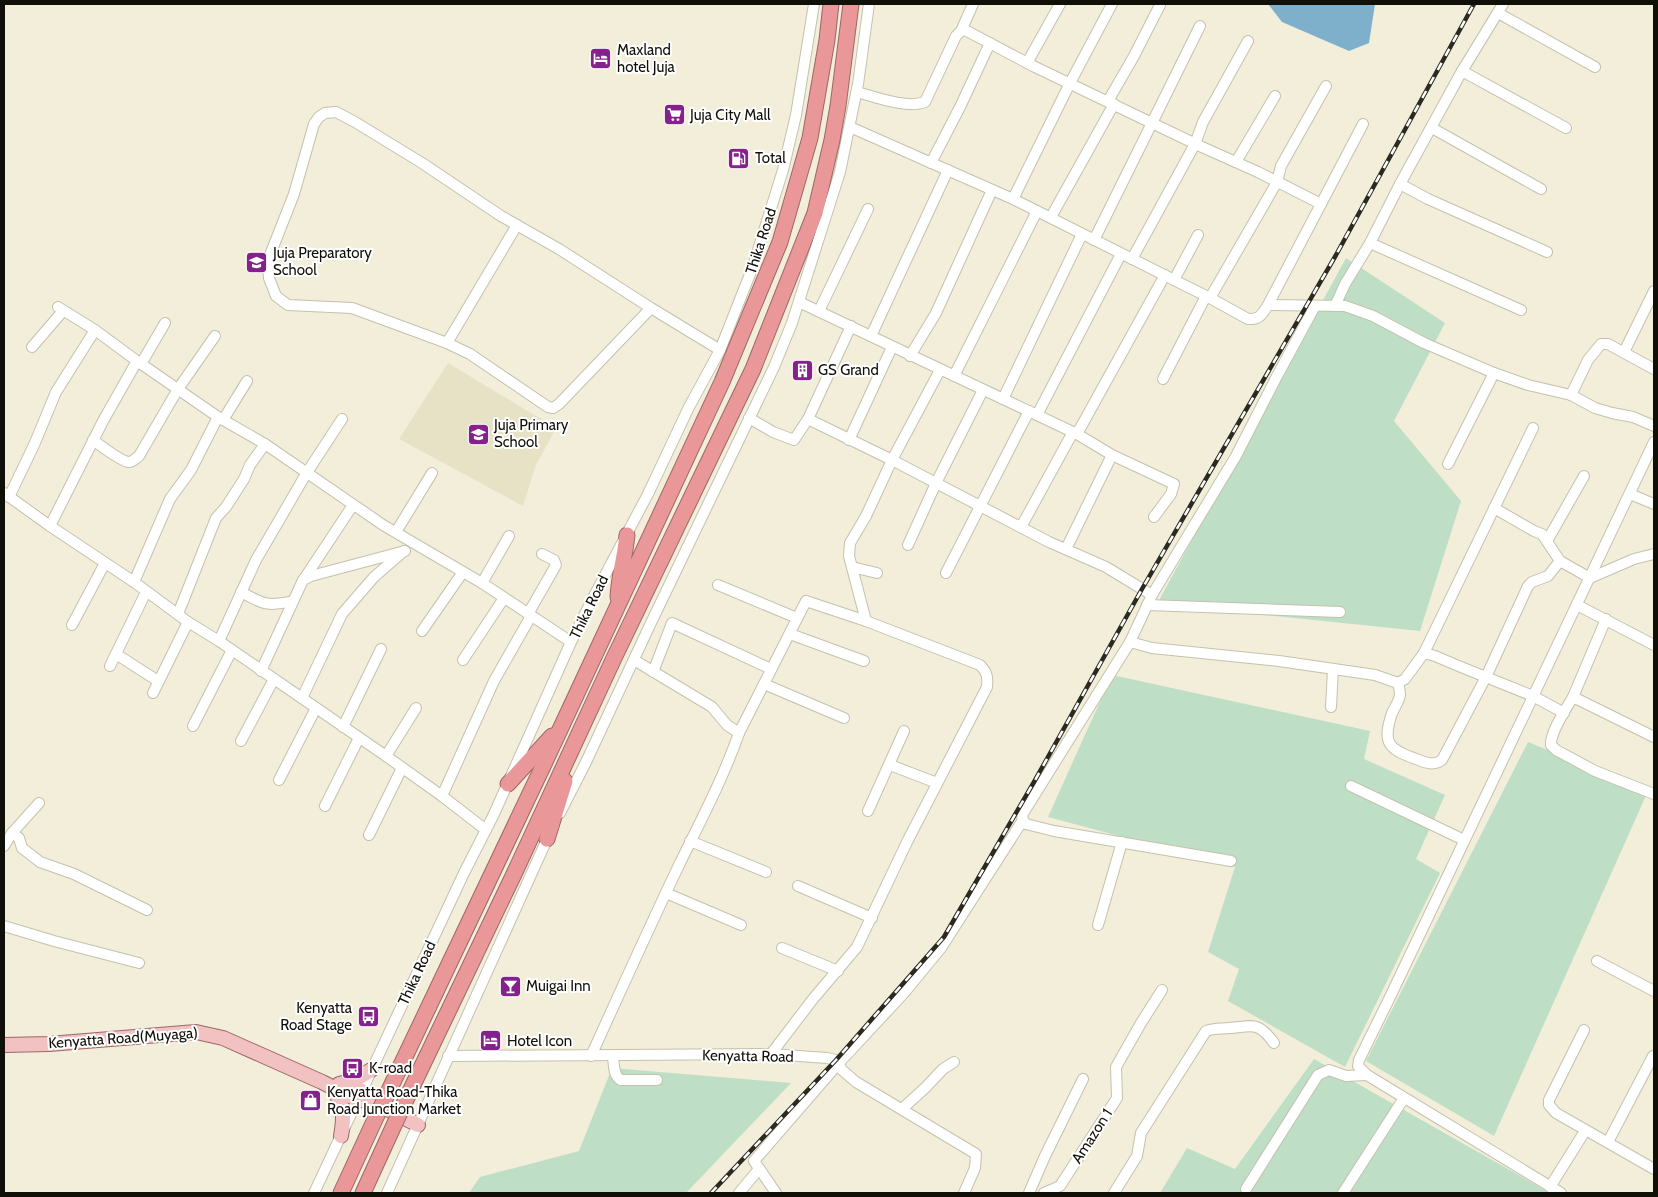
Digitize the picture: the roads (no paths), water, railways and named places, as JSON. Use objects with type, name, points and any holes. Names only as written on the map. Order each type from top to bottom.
[{"type":"highway","name":"Thika Road","points":[[341,1193],[371,1102],[562,726],[722,382],[780,242],[810,138],[827,40],[831,4]]},
{"type":"highway","points":[[363,1193],[576,739],[753,369],[815,213],[833,132],[851,4]]},
{"type":"highway","points":[[618,606],[619,577],[625,552],[626,535]]},
{"type":"highway","points":[[508,784],[562,726]]},
{"type":"highway","points":[[547,839],[576,739]]},
{"type":"main road","name":"Kenyatta Road(Muyaga)","points":[[4,1045],[49,1044],[196,1032],[223,1038],[331,1084]]},
{"type":"main road","points":[[331,1084],[355,1080],[371,1070]]},
{"type":"main road","points":[[331,1084],[418,1125]]},
{"type":"main road","points":[[331,1084],[343,1107],[344,1123],[341,1136]]},
{"type":"street","name":"Thika Road","points":[[314,1193],[341,1136],[371,1102],[371,1070],[508,784],[572,642],[648,494],[689,407],[720,350],[752,269],[783,170],[796,115],[814,4]]},
{"type":"street","points":[[387,1193],[547,839],[586,762],[774,367],[792,323],[840,172],[857,92],[868,4]]},
{"type":"street","points":[[857,92],[907,104],[925,102],[973,4]]},
{"type":"street","points":[[1027,62],[1060,4]]},
{"type":"street","points":[[1013,199],[1070,83],[1112,4]]},
{"type":"street","points":[[1050,217],[1111,103],[1160,5]]},
{"type":"street","points":[[1335,306],[1345,284],[1370,243],[1462,71],[1500,8],[1595,67]]},
{"type":"street","points":[[1094,240],[1200,26]]},
{"type":"street","points":[[961,30],[965,30],[1027,62],[1321,204]]},
{"type":"street","points":[[1132,259],[1195,144],[1200,128],[1248,41]]},
{"type":"street","points":[[931,163],[990,43]]},
{"type":"street","points":[[1462,71],[1566,128]]},
{"type":"street","points":[[1163,378],[1208,297],[1277,182],[1282,166],[1326,86]]},
{"type":"street","points":[[1236,162],[1275,96]]},
{"type":"street","points":[[650,308],[566,397],[553,408],[548,408],[470,354],[447,343],[352,308],[288,305],[276,296],[269,278],[268,268],[270,255],[294,194],[314,124],[325,113],[336,112],[387,141],[517,225],[559,249],[650,308],[720,350]]},
{"type":"street","points":[[850,127],[1013,199],[1254,320],[1260,317],[1268,305],[1363,124]]},
{"type":"street","points":[[1432,128],[1541,189]]},
{"type":"street","points":[[871,336],[948,170]]},
{"type":"street","points":[[1400,184],[1547,252]]},
{"type":"street","points":[[910,356],[936,313],[992,190]]},
{"type":"street","points":[[819,311],[868,209]]},
{"type":"street","points":[[954,376],[1037,211]]},
{"type":"street","points":[[447,343],[517,225]]},
{"type":"street","points":[[1003,399],[1082,234]]},
{"type":"street","points":[[1021,527],[1075,433],[1169,278],[1198,235]]},
{"type":"street","points":[[1370,243],[1521,310]]},
{"type":"street","points":[[946,573],[980,506],[1121,254]]},
{"type":"street","points":[[1624,352],[1654,291]]},
{"type":"street","points":[[799,302],[1075,433],[1112,455],[1174,484],[1171,494],[1154,517]]},
{"type":"street","points":[[1268,305],[1345,306],[1373,316],[1424,343],[1494,373],[1528,385],[1571,395],[1595,408],[1633,416],[1654,426]]},
{"type":"street","points":[[1231,860],[1031,826],[1026,824],[1022,815],[1130,642],[1150,600],[1236,456],[1315,306]]},
{"type":"street","points":[[32,347],[60,309],[95,330],[221,419],[265,444],[353,505],[482,583],[572,642]]},
{"type":"street","points":[[50,526],[93,440],[139,362],[165,323]]},
{"type":"street","points":[[749,418],[773,432],[794,440],[808,420],[851,326]]},
{"type":"street","points":[[95,330],[56,392],[34,445],[7,495],[134,582],[188,622],[219,641],[386,756],[486,830]]},
{"type":"street","points":[[93,440],[123,460],[129,462],[135,460],[178,389],[215,336]]},
{"type":"street","points":[[1571,395],[1588,360],[1601,344],[1608,344],[1654,369]]},
{"type":"street","points":[[849,440],[892,347]]},
{"type":"street","points":[[866,621],[848,552],[850,543],[866,516],[892,460],[940,370]]},
{"type":"street","points":[[1448,464],[1494,373]]},
{"type":"street","points":[[134,582],[170,499],[247,381]]},
{"type":"street","points":[[908,545],[936,483],[983,390]]},
{"type":"street","points":[[219,641],[256,560],[306,474],[342,419]]},
{"type":"street","points":[[808,420],[892,460],[1021,527],[1106,567],[1150,600],[1340,612]]},
{"type":"street","points":[[1130,642],[1152,648],[1279,661],[1375,675],[1398,683],[1405,680],[1424,653],[1532,428]]},
{"type":"street","points":[[1561,1193],[1367,1075],[1358,1066],[1358,1060],[1654,442]]},
{"type":"street","points":[[178,614],[216,518],[230,501],[244,479],[250,465],[265,444]]},
{"type":"street","points":[[1066,549],[1112,455]]},
{"type":"street","points":[[396,532],[432,472]]},
{"type":"street","points":[[1547,541],[1584,476]]},
{"type":"street","points":[[1630,494],[1654,504]]},
{"type":"street","points":[[262,671],[303,580],[353,505]]},
{"type":"street","points":[[1494,508],[1542,534],[1560,561],[1590,578]]},
{"type":"street","points":[[482,583],[509,536]]},
{"type":"street","points":[[302,698],[342,614],[374,577],[414,543]]},
{"type":"street","points":[[303,580],[311,576],[405,550]]},
{"type":"street","points":[[442,796],[494,681],[556,565],[554,560],[542,554]]},
{"type":"street","points":[[1590,578],[1634,559],[1654,554]]},
{"type":"street","points":[[1398,683],[1400,696],[1386,734],[1388,740],[1393,748],[1416,759],[1433,764],[1442,760],[1486,677],[1528,586],[1532,582],[1548,576],[1560,561]]},
{"type":"street","points":[[72,625],[105,563]]},
{"type":"street","points":[[852,567],[877,573]]},
{"type":"street","points":[[422,631],[463,572]]},
{"type":"street","points":[[718,586],[797,618]]},
{"type":"street","points":[[110,666],[146,592]]},
{"type":"street","points":[[241,592],[263,604],[279,604],[293,600]]},
{"type":"street","points":[[462,660],[504,598]]},
{"type":"street","points":[[591,1056],[730,759],[739,733],[806,601],[866,621],[980,665],[987,672],[987,687],[908,840],[857,947],[771,1054]]},
{"type":"street","points":[[1577,605],[1654,644]]},
{"type":"street","points":[[1606,620],[1573,698],[1550,740],[1551,745],[1556,750],[1595,771],[1654,794]]},
{"type":"street","points":[[153,693],[188,622]]},
{"type":"street","points":[[653,672],[672,623],[771,669]]},
{"type":"street","points":[[790,634],[864,661]]},
{"type":"street","points":[[343,727],[381,648]]},
{"type":"street","points":[[194,726],[232,650]]},
{"type":"street","points":[[1424,653],[1533,696],[1564,713]]},
{"type":"street","points":[[116,654],[158,681]]},
{"type":"street","points":[[634,660],[712,707],[727,725],[739,733]]},
{"type":"street","points":[[1331,706],[1333,669]]},
{"type":"street","points":[[241,741],[274,680]]},
{"type":"street","points":[[764,684],[844,718]]},
{"type":"street","points":[[1573,698],[1654,737]]},
{"type":"street","points":[[279,780],[316,708]]},
{"type":"street","points":[[386,756],[416,708]]},
{"type":"street","points":[[868,811],[904,731]]},
{"type":"street","points":[[325,806],[360,738]]},
{"type":"street","points":[[890,765],[937,783]]},
{"type":"street","points":[[369,835],[402,768]]},
{"type":"street","points":[[1350,786],[1464,840]]},
{"type":"street","points":[[4,846],[12,833],[39,803]]},
{"type":"street","points":[[776,1193],[754,1161],[838,1064],[904,994],[941,948],[1023,820]]},
{"type":"street","points":[[12,833],[19,838],[22,848],[40,862],[74,874],[147,910]]},
{"type":"street","points":[[690,841],[766,872]]},
{"type":"street","points":[[1098,925],[1122,842]]},
{"type":"street","points":[[798,886],[872,918]]},
{"type":"street","points":[[666,893],[741,925]]},
{"type":"street","points":[[4,926],[54,942],[140,964]]},
{"type":"street","points":[[782,948],[838,970]]},
{"type":"street","points":[[1597,961],[1654,991]]},
{"type":"street","name":"Amazon 1","points":[[1044,1193],[1060,1186],[1117,1098],[1116,1066],[1140,1023],[1162,990]]},
{"type":"street","points":[[1114,1193],[1138,1156],[1141,1133],[1206,1031],[1216,1028],[1252,1025],[1264,1031],[1274,1043]]},
{"type":"street","points":[[1584,1030],[1549,1100],[1549,1105],[1556,1113],[1585,1131],[1654,1169]]},
{"type":"street","name":"Kenyatta Road","points":[[448,1056],[771,1054],[836,1060],[842,1070],[856,1082],[976,1154],[977,1163],[964,1193]]},
{"type":"street","points":[[613,1056],[617,1078],[621,1080],[656,1080]]},
{"type":"street","points":[[1608,1142],[1653,1056]]},
{"type":"street","points":[[902,1109],[943,1069],[954,1062]]},
{"type":"street","points":[[1246,1189],[1318,1075],[1329,1070],[1346,1076],[1367,1075]]},
{"type":"street","points":[[1029,1193],[1083,1079]]},
{"type":"street","points":[[1344,1193],[1404,1098]]},
{"type":"street","points":[[1550,1187],[1585,1131]]},
{"type":"street","points":[[739,1193],[759,1169]]},
{"type":"water","points":[[1268,4],[1375,4],[1369,43],[1349,51],[1282,22]]},
{"type":"railway","points":[[711,1193],[836,1060],[944,937],[1034,782],[1142,589],[1336,255],[1474,4]]},
{"type":"place","name":"Maxland hotel Juja","points":[[601,59]]},
{"type":"place","name":"Juja City Mall","points":[[674,115]]},
{"type":"place","name":"Total","points":[[739,158]]},
{"type":"place","name":"Juja Preparatory School","points":[[257,262]]},
{"type":"place","name":"GS Grand","points":[[802,370]]},
{"type":"place","name":"Juja Primary School","points":[[478,434]]},
{"type":"place","name":"Muigai Inn","points":[[510,986]]},
{"type":"place","name":"Kenyatta Road Stage","points":[[368,1017]]},
{"type":"place","name":"Hotel Icon","points":[[491,1041]]},
{"type":"place","name":"K-road","points":[[353,1068]]},
{"type":"place","name":"Kenyatta Road-Thika Road Junction Market","points":[[311,1101]]}]
